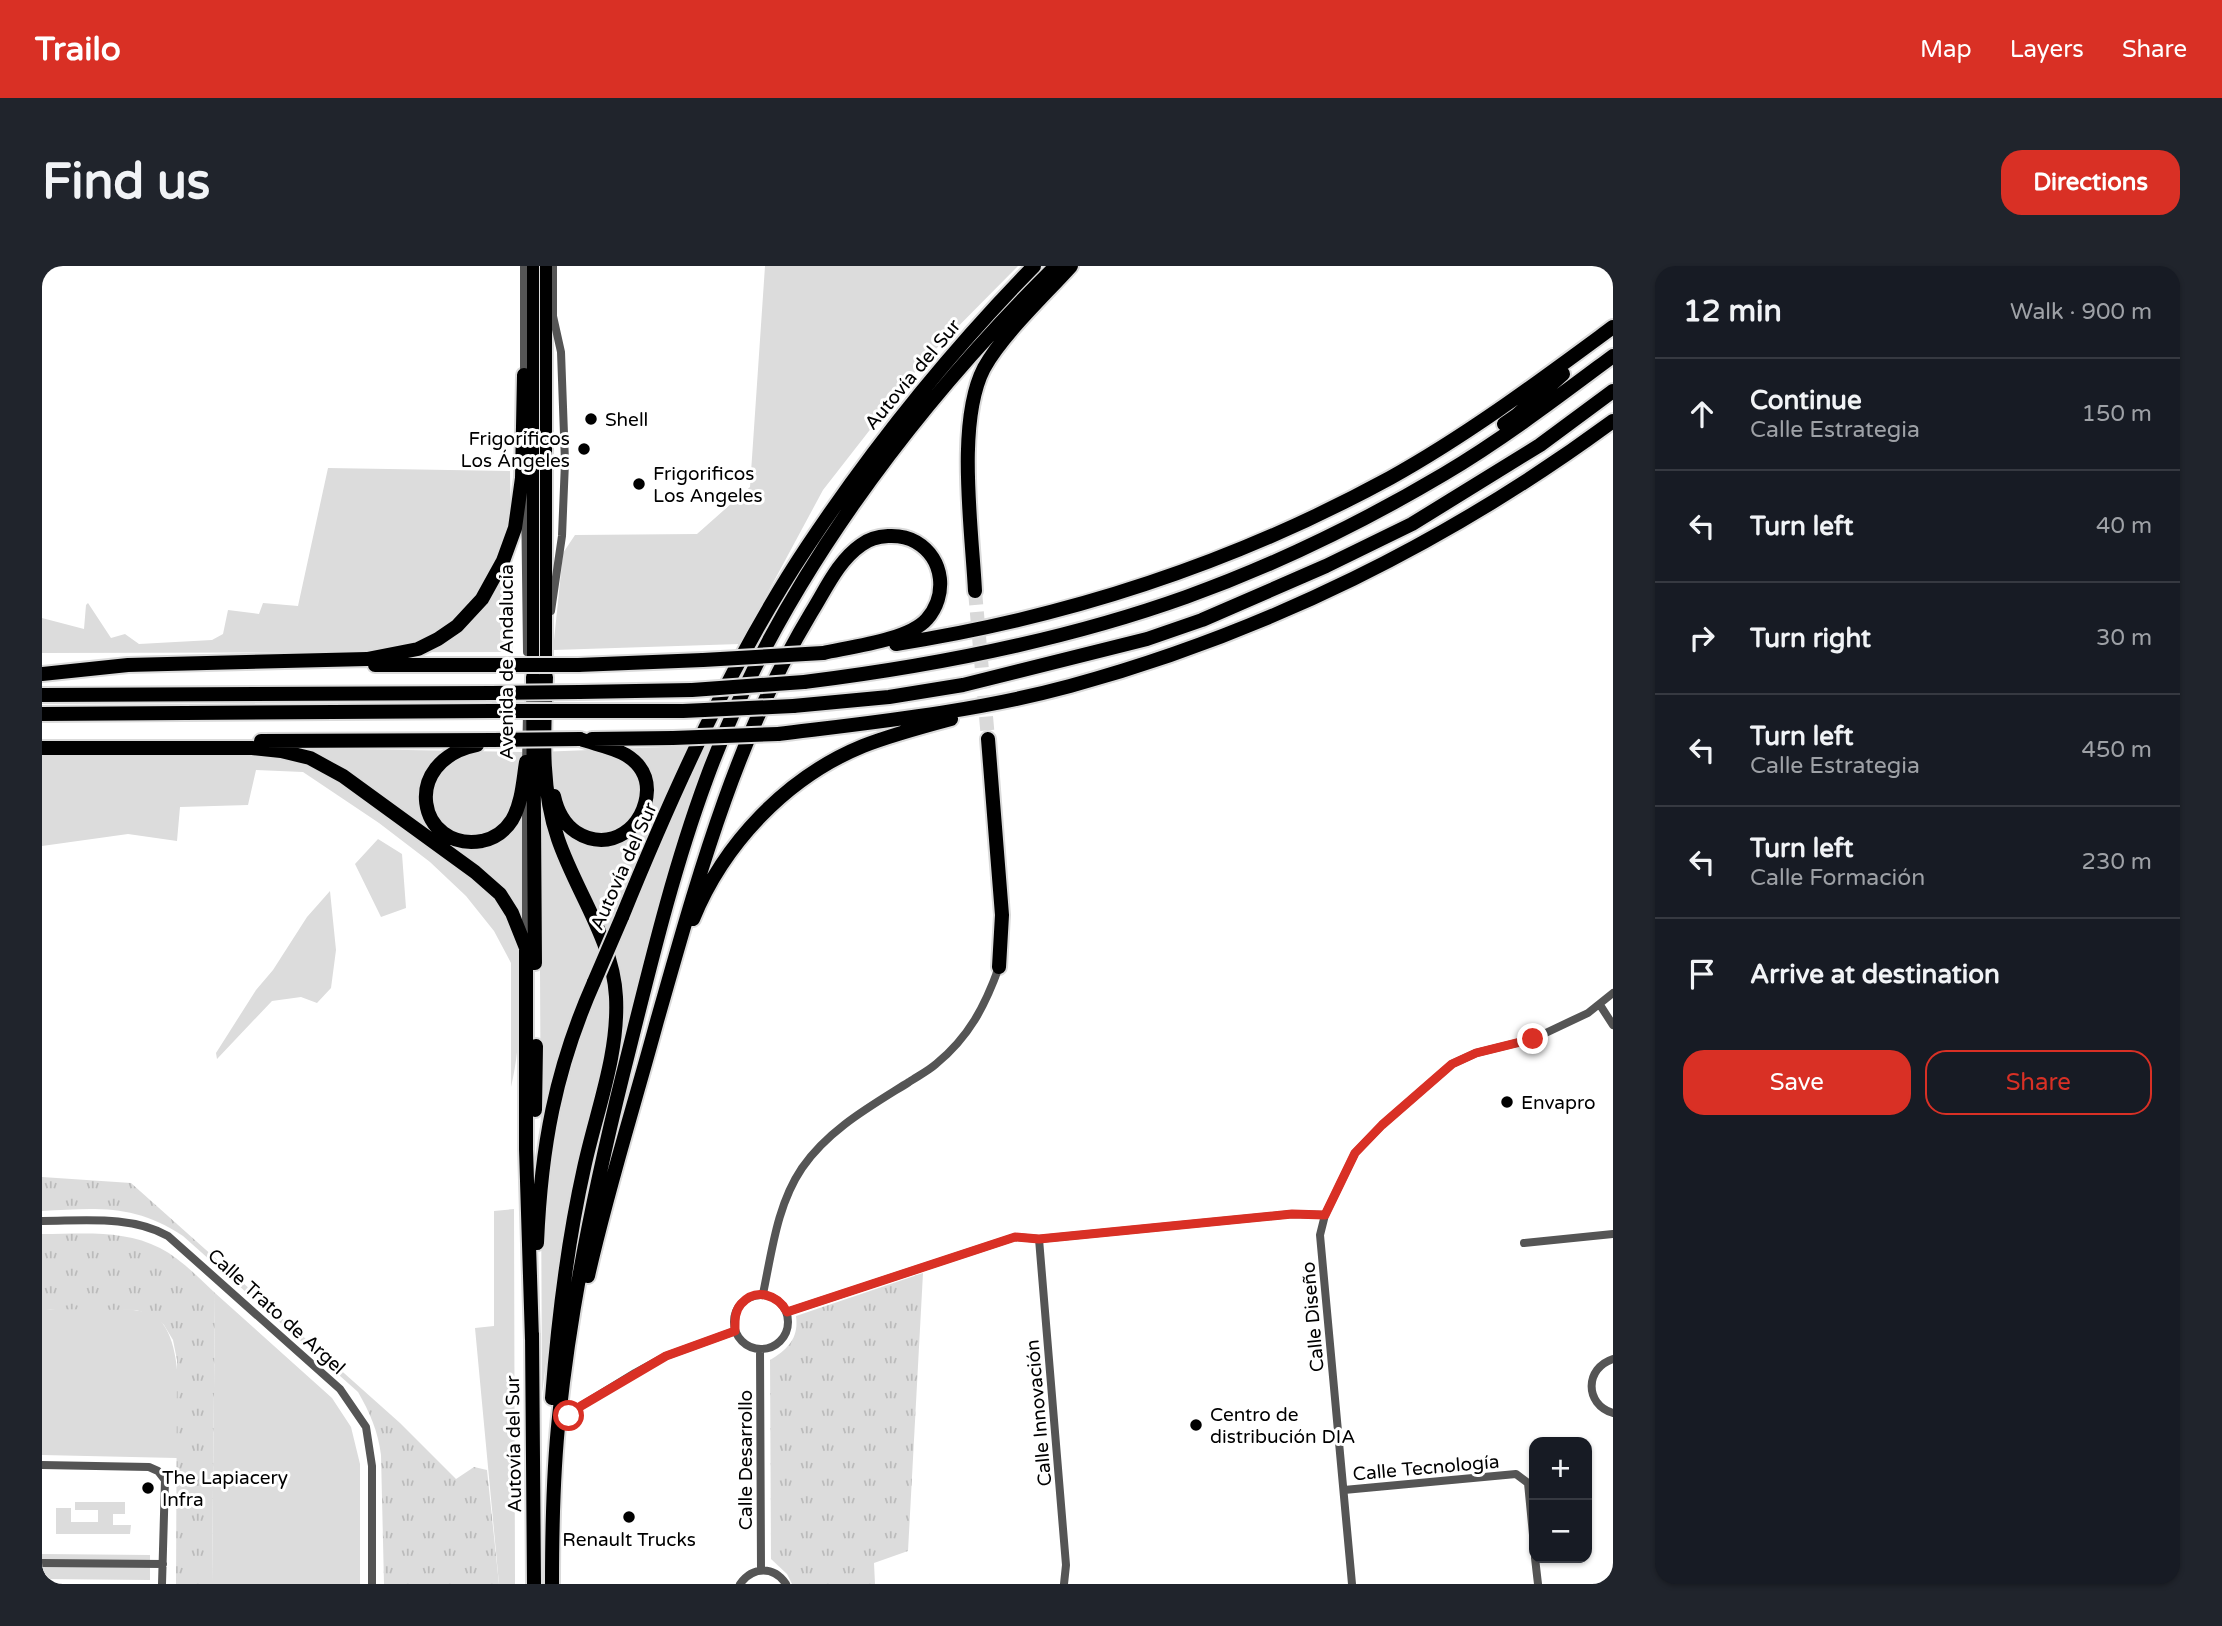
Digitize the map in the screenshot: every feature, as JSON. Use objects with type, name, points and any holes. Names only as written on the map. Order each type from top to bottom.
[{"type":"highway","name":"Autovía del Sur","points":[[534,1584],[531,1340],[540,1174],[548,1126],[576,1023],[687,770],[733,676],[806,549],[875,448],[958,346],[1034,266]]},
{"type":"highway","name":"Autovía del Sur","points":[[552,1584],[557,1431],[585,1237],[671,891],[707,778],[729,724],[780,621],[860,495],[936,396],[1017,305],[1056,266]]},
{"type":"highway","points":[[975,591],[967,453],[975,394],[983,370],[996,349],[1070,266]]},
{"type":"highway","points":[[1357,521],[1517,415],[1613,328]]},
{"type":"highway","points":[[42,674],[128,665],[578,665],[703,660],[822,653],[955,635],[1049,614],[1151,583],[1300,523],[1389,478],[1505,407],[1613,328]]},
{"type":"highway","points":[[42,695],[692,690],[804,682],[954,660],[1129,616],[1187,597],[1289,554],[1443,474],[1522,424],[1613,356]]},
{"type":"highway","points":[[42,667],[367,659],[418,649],[438,639],[457,626],[482,599],[503,561],[516,528],[522,478],[524,375]]},
{"type":"highway","points":[[42,714],[683,711],[793,706],[889,697],[963,685],[1147,639],[1202,620],[1326,566],[1412,524],[1541,445],[1613,391]]},
{"type":"highway","points":[[42,745],[673,738],[778,734],[888,721],[997,703],[1069,687],[1158,659],[1297,606],[1423,545],[1496,501],[1613,421]]},
{"type":"highway","points":[[561,1400],[570,1376],[595,1244],[694,886],[740,753],[799,634],[839,567],[851,552],[864,542],[878,537],[894,536],[916,541],[931,555],[939,572],[941,588],[936,606],[925,621],[910,632],[822,653]]},
{"type":"highway","points":[[540,677],[551,725],[552,784],[558,810],[566,823],[586,836],[596,839],[621,835],[638,822],[644,812],[647,781],[643,771],[624,754],[580,739]]},
{"type":"highway","points":[[528,1238],[536,1089],[540,677]]},
{"type":"highway","points":[[540,677],[548,806],[558,841],[597,927],[608,958],[616,994],[616,1019],[610,1063],[566,1254],[550,1421],[552,1543]]},
{"type":"highway","points":[[671,972],[699,904],[730,851],[758,818],[789,790],[822,767],[862,747],[997,703]]},
{"type":"highway","points":[[988,739],[1002,915],[999,967]]},
{"type":"highway","points":[[494,740],[461,748],[439,763],[427,783],[429,813],[444,833],[454,840],[472,843],[491,839],[503,832],[521,798],[526,762]]},
{"type":"highway","points":[[42,745],[253,748],[310,758],[370,794],[488,882],[512,912],[526,948],[531,1340]]},
{"type":"main road","name":"Avenida de Andalucía","points":[[533,266],[540,677]]},
{"type":"main road","name":"Avenida de Andalucía","points":[[540,677],[546,642],[547,266]]},
{"type":"street","name":"Avenida de Andalucía","points":[[524,266],[526,948]]},
{"type":"street","points":[[553,266],[553,316]]},
{"type":"street","points":[[546,280],[561,352],[565,462],[562,536],[546,642]]},
{"type":"street","points":[[763,1294],[781,1210],[802,1168],[827,1139],[852,1118],[936,1065],[962,1038],[984,1007],[999,967]]},
{"type":"street","name":"Calle Diseño","points":[[1352,1584],[1320,1236],[1325,1215],[1355,1153],[1382,1125],[1452,1064],[1476,1053],[1533,1039],[1588,1013],[1613,993]]},
{"type":"street","points":[[1600,1005],[1613,1025]]},
{"type":"street","points":[[787,1312],[1015,1237],[1039,1239],[1292,1214],[1325,1215]]},
{"type":"street","name":"Calle Trato de Argel","points":[[42,1221],[118,1222],[159,1231],[181,1245],[340,1389],[366,1427],[372,1466],[372,1584]]},
{"type":"street","points":[[1524,1243],[1613,1234]]},
{"type":"street","name":"Calle Innovación","points":[[1039,1239],[1066,1564],[1064,1584]]},
{"type":"street","points":[[763,1294],[774,1297],[782,1303],[787,1312],[787,1330],[782,1341],[772,1348],[760,1350],[746,1346],[735,1331],[737,1311],[742,1303],[753,1296],[763,1294]]},
{"type":"street","points":[[557,1431],[581,1406],[635,1373],[666,1356],[735,1331]]},
{"type":"street","name":"Calle Desarrollo","points":[[760,1350],[761,1570]]},
{"type":"street","points":[[1613,1359],[1599,1367],[1591,1382],[1594,1399],[1599,1406],[1613,1413]]},
{"type":"street","points":[[42,1465],[149,1467],[158,1471],[164,1479],[162,1584]]},
{"type":"street","name":"Calle Tecnología","points":[[1344,1490],[1516,1474],[1528,1483],[1530,1500]]},
{"type":"street","points":[[42,1563],[163,1564]]},
{"type":"street","points":[[1536,1563],[1538,1584]]},
{"type":"street","points":[[740,1584],[747,1576],[761,1570],[779,1575],[786,1584]]},
{"type":"green space","points":[[765,266],[1018,266],[922,363],[823,490],[740,644],[553,650],[563,553],[575,535],[697,534],[750,487]]},
{"type":"green space","points":[[328,468],[510,471],[513,652],[42,653],[42,618],[84,629],[88,603],[111,638],[125,634],[139,644],[212,640],[223,634],[228,610],[259,614],[263,603],[298,606]]},
{"type":"green space","points":[[715,745],[615,1085],[561,1254],[542,1393],[539,752]]},
{"type":"green space","points":[[289,748],[522,752],[520,1008],[517,1055],[511,1087],[511,963],[494,931],[466,896],[430,862],[379,823],[303,772],[256,770],[248,805],[180,807],[177,841],[128,834],[42,846],[42,753]]},
{"type":"green space","points":[[378,839],[402,854],[406,908],[381,917],[355,864]]},
{"type":"green space","points":[[330,891],[336,950],[331,988],[317,1003],[301,997],[272,1001],[217,1059],[216,1053],[256,990],[273,970],[307,917]]},
{"type":"green space","points":[[42,1177],[131,1183],[400,1423],[456,1479],[474,1467],[487,1470],[499,1584],[384,1584],[381,1455],[373,1422],[358,1392],[183,1236],[132,1213],[98,1209],[42,1211]]},
{"type":"green space","points":[[514,1209],[515,1584],[499,1584],[475,1328],[494,1326],[494,1211]]},
{"type":"green space","points":[[42,1234],[117,1235],[146,1242],[175,1257],[215,1293],[212,1584],[176,1584],[177,1360],[173,1340],[164,1325],[152,1315],[136,1310],[42,1309]]},
{"type":"green space","points":[[923,1273],[908,1551],[874,1563],[875,1584],[792,1584],[787,1574],[771,1559],[770,1360],[782,1352],[794,1337],[796,1316]]},
{"type":"green space","points":[[215,1293],[332,1398],[351,1427],[360,1464],[360,1584],[212,1584]]},
{"type":"green space","points":[[98,1308],[141,1311],[151,1314],[163,1324],[171,1339],[178,1379],[177,1458],[42,1455],[42,1309]]},
{"type":"green space","points":[[75,1502],[125,1502],[125,1514],[113,1514],[113,1525],[131,1525],[130,1534],[56,1534],[56,1508],[71,1508],[71,1522],[98,1522],[98,1510],[75,1510]]},
{"type":"green space","points":[[42,1554],[150,1555],[150,1580],[42,1579]]},
{"type":"tunnel","points":[[975,591],[988,739]]},
{"type":"place","name":"Shell","points":[[591,419]]},
{"type":"place","name":"Frigoríficos Los Ángeles","points":[[584,449]]},
{"type":"place","name":"Frigorificos Los Angeles","points":[[639,484]]},
{"type":"place","name":"Envapro","points":[[1507,1102]]},
{"type":"place","name":"Centro de distribución DIA","points":[[1196,1425]]},
{"type":"place","name":"The Lapiacery Infra","points":[[148,1488]]},
{"type":"place","name":"Renault Trucks","points":[[629,1517]]},
{"type":"route","points":[[569,1416],[581,1406],[666,1356],[735,1331],[737,1311],[742,1303],[753,1296],[763,1294],[774,1297],[782,1303],[787,1312],[1015,1237],[1039,1239],[1292,1214],[1325,1215],[1355,1153],[1382,1125],[1452,1064],[1476,1053],[1533,1039]]}]
